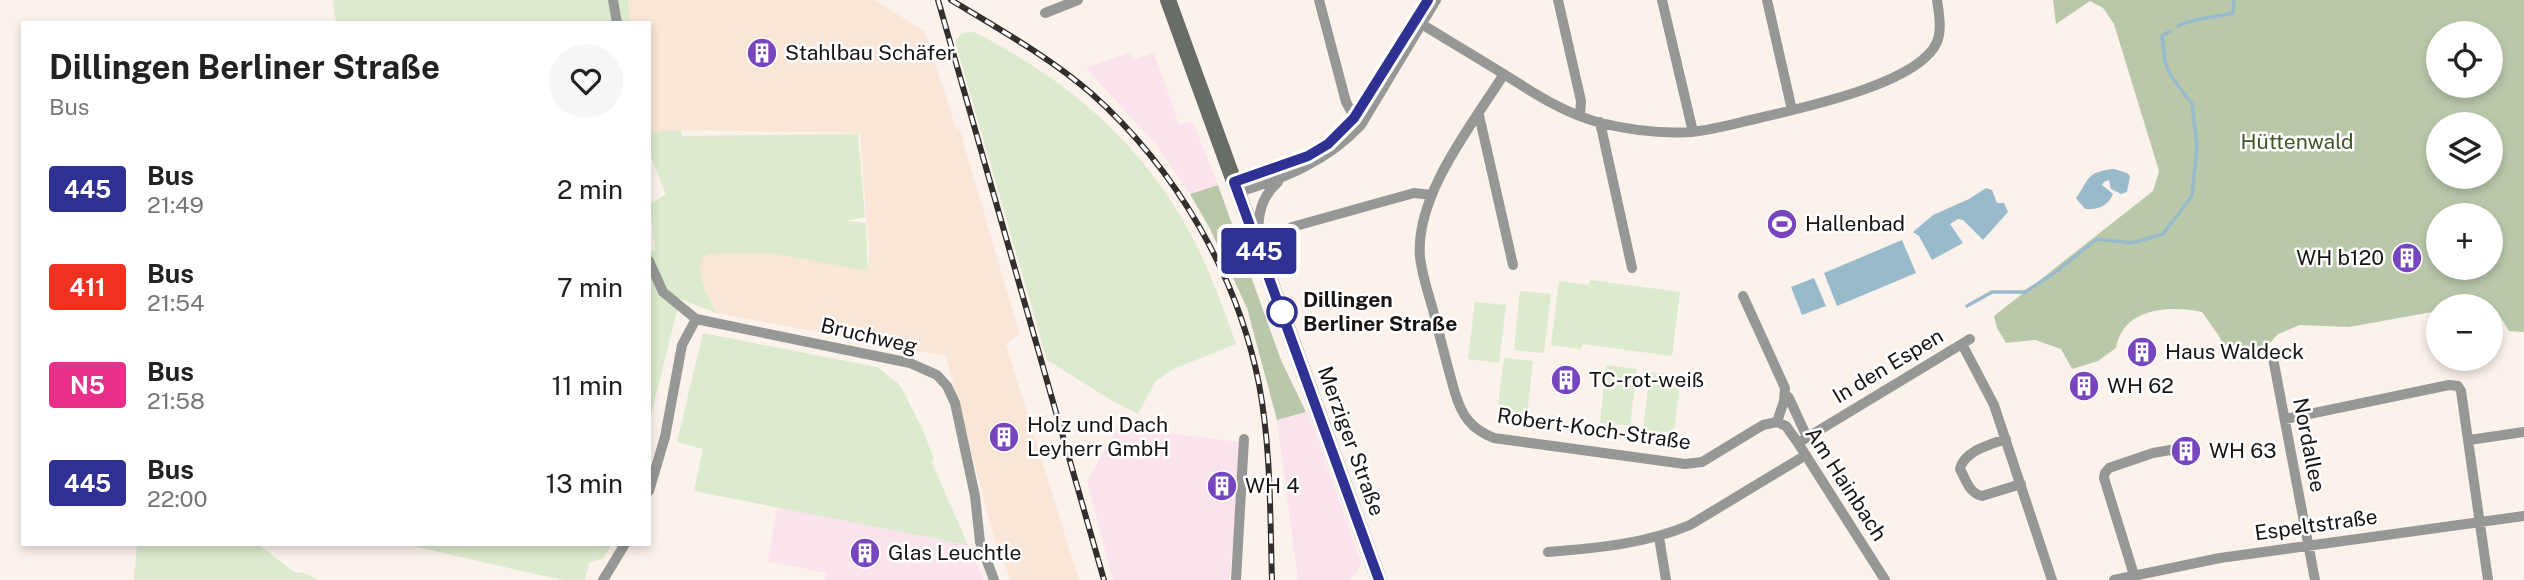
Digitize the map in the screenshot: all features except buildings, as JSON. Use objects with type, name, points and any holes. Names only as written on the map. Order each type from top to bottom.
[{"type":"main road","name":"Merziger Straße","points":[[1168,0],[1377,579]]},
{"type":"street","points":[[613,0],[617,21]]},
{"type":"street","points":[[1045,13],[1078,0]]},
{"type":"street","points":[[1319,0],[1346,102],[1357,122]]},
{"type":"street","points":[[1419,22],[1428,0]]},
{"type":"street","points":[[1236,187],[1282,178],[1332,152],[1357,122],[1419,22],[1436,0]]},
{"type":"street","points":[[1558,0],[1581,101],[1580,116]]},
{"type":"street","points":[[1662,0],[1693,132]]},
{"type":"street","points":[[1767,0],[1792,110]]},
{"type":"street","points":[[1419,22],[1549,102],[1580,116],[1655,131],[1693,132],[1856,93],[1921,60],[1931,52],[1938,41],[1940,27],[1937,0]]},
{"type":"street","name":"Robert-Koch-Straße","points":[[1504,74],[1439,178],[1422,221],[1420,238],[1420,258],[1425,280],[1459,408],[1473,428],[1494,438],[1685,464],[1702,463],[1763,425],[1777,422]]},
{"type":"street","points":[[1479,115],[1513,265]]},
{"type":"street","points":[[1236,187],[1308,156],[1357,122]]},
{"type":"street","points":[[1600,122],[1632,268]]},
{"type":"street","points":[[1257,245],[1258,221],[1263,199],[1282,178]]},
{"type":"street","points":[[1292,227],[1414,193],[1432,195]]},
{"type":"street","name":"Bruchweg","points":[[651,265],[663,292],[695,320],[910,363],[937,375],[947,386],[955,403],[975,496],[980,542],[994,580]]},
{"type":"street","points":[[1742,296],[1786,394],[1803,440]]},
{"type":"street","points":[[651,484],[665,437],[682,345],[695,320]]},
{"type":"street","name":"In den Espen","points":[[1803,440],[1966,342],[2006,439],[2052,580]]},
{"type":"street","name":"Nordallee","points":[[2273,358],[2315,580]]},
{"type":"street","points":[[2285,419],[2449,385],[2458,386],[2469,440],[2488,580]]},
{"type":"street","name":"Am Hainbach","points":[[1786,394],[1777,422],[1803,440],[1806,455],[1885,580]]},
{"type":"street","points":[[2469,440],[2524,432]]},
{"type":"street","points":[[1236,580],[1244,439]]},
{"type":"street","points":[[2006,439],[1969,456],[1963,460],[1960,469],[1969,488],[1978,496],[2021,484]]},
{"type":"street","points":[[2134,575],[2104,478],[2105,473],[2109,468],[2153,453],[2182,448]]},
{"type":"street","points":[[1548,552],[1633,543],[1659,537],[1690,525],[1806,455]]},
{"type":"street","name":"Espeltstraße","points":[[2114,580],[2309,545],[2524,516]]},
{"type":"street","points":[[1659,537],[1666,580]]},
{"type":"street","points":[[603,580],[624,546]]},
{"type":"shaded area","points":[[628,0],[875,0],[925,32],[956,128],[960,130],[1019,333],[1006,345],[1079,580],[1011,580],[993,534],[946,356],[716,313],[699,274],[699,264],[703,257],[711,254],[771,253],[868,271],[860,133],[651,132],[651,21],[630,21]]},
{"type":"shaded area","points":[[1129,53],[1133,60],[1154,53],[1179,124],[1193,122],[1218,185],[1190,194],[1157,146],[1086,68]]},
{"type":"shaded area","points":[[1308,412],[1361,562],[1357,573],[1348,580],[1298,580],[1277,420]]},
{"type":"shaded area","points":[[1118,427],[1240,442],[1239,490],[1229,580],[1113,580],[1087,481]]},
{"type":"shaded area","name":"Glas Leuchtle","points":[[777,507],[968,545],[984,580],[825,580],[826,573],[768,561]]},
{"type":"green space","points":[[333,0],[628,0],[630,21],[336,21]]},
{"type":"green space","name":"Hüttenwald","points":[[2053,0],[2524,0],[2524,332],[2509,331],[2503,321],[2503,294],[2426,294],[2426,313],[2349,327],[2300,325],[2278,334],[2261,353],[2229,357],[2219,336],[2202,312],[2176,309],[2149,312],[2138,317],[2120,335],[2116,348],[2098,361],[2072,369],[2061,349],[2035,340],[2006,343],[1997,328],[1994,316],[2153,191],[2159,171],[2114,24],[2103,8],[2090,1],[2056,24]]},
{"type":"green space","points":[[974,32],[1032,65],[1085,104],[1110,127],[1154,176],[1192,237],[1209,272],[1236,344],[1171,370],[1155,382],[1138,414],[1047,360],[955,41],[962,33]]},
{"type":"green space","points":[[681,130],[682,136],[858,134],[865,217],[845,221],[866,223],[868,271],[771,253],[711,254],[703,257],[701,278],[716,313],[680,299],[651,415],[651,252],[655,249],[651,203],[666,194],[651,157],[651,132]]},
{"type":"green space","points":[[1218,185],[1281,360],[1306,412],[1277,420],[1247,308],[1210,229],[1190,194]]},
{"type":"green space","points":[[1590,280],[1680,292],[1672,356],[1582,344],[1581,349],[1551,345],[1559,281],[1589,285]]},
{"type":"green space","points":[[1520,291],[1551,294],[1544,353],[1514,350]]},
{"type":"green space","points":[[1475,302],[1506,305],[1499,363],[1468,359]]},
{"type":"green space","points":[[703,333],[877,367],[900,385],[922,428],[934,459],[932,463],[968,545],[694,491],[703,449],[677,442]]},
{"type":"green space","points":[[1504,358],[1533,361],[1527,417],[1497,413]]},
{"type":"green space","points":[[1606,365],[1637,369],[1630,426],[1600,423]]},
{"type":"green space","points":[[1650,372],[1681,375],[1674,433],[1643,430]]},
{"type":"green space","points":[[137,546],[261,546],[294,572],[307,574],[318,580],[134,580]]},
{"type":"green space","points":[[413,546],[611,546],[603,558],[589,563],[585,580],[562,580]]},
{"type":"water","points":[[2114,169],[2130,176],[2127,192],[2121,194],[2111,189],[2109,180],[2104,182],[2102,185],[2113,194],[2111,198],[2102,206],[2085,209],[2076,198],[2087,181],[2093,174]]},
{"type":"water","points":[[1986,188],[1992,190],[1997,203],[2004,203],[2008,212],[1983,240],[1963,220],[1958,219],[1950,224],[1963,243],[1932,260],[1919,236],[1913,232],[1933,215]]},
{"type":"water","points":[[1902,240],[1916,273],[1837,306],[1824,273]]},
{"type":"water","points":[[1814,278],[1826,306],[1802,315],[1791,287]]},
{"type":"waterway","points":[[2178,26],[2233,13],[2234,0]]},
{"type":"waterway","points":[[1967,306],[1992,292],[2025,292],[2053,274],[2097,239],[2132,243],[2163,234],[2192,196],[2197,146],[2192,104],[2171,76],[2165,62],[2162,36],[2170,31]]},
{"type":"railway","points":[[938,0],[1104,580]]},
{"type":"railway","points":[[951,0],[1041,56],[1092,94],[1150,155],[1199,226],[1235,303],[1259,384],[1268,457],[1272,580]]},
{"type":"bus line","name":"445","points":[[1379,580],[1234,182],[1308,156],[1339,134],[1354,118],[1428,0]]},
{"type":"place","name":"Stahlbau Schäfer","points":[[762,53]]},
{"type":"place","name":"Hallenbad","points":[[1782,224]]},
{"type":"place","name":"WH b120","points":[[2407,258]]},
{"type":"place","name":"Dillingen Berliner Straße","points":[[1282,312]]},
{"type":"place","name":"Haus Waldeck","points":[[2142,352]]},
{"type":"place","name":"TC-rot-weiß","points":[[1566,380]]},
{"type":"place","name":"WH 62","points":[[2084,386]]},
{"type":"place","name":"Holz und Dach Leyherr GmbH","points":[[1004,437]]},
{"type":"place","name":"WH 63","points":[[2186,451]]},
{"type":"place","name":"WH 4","points":[[1222,486]]},
{"type":"place","name":"Glas Leuchtle","points":[[865,553]]}]
